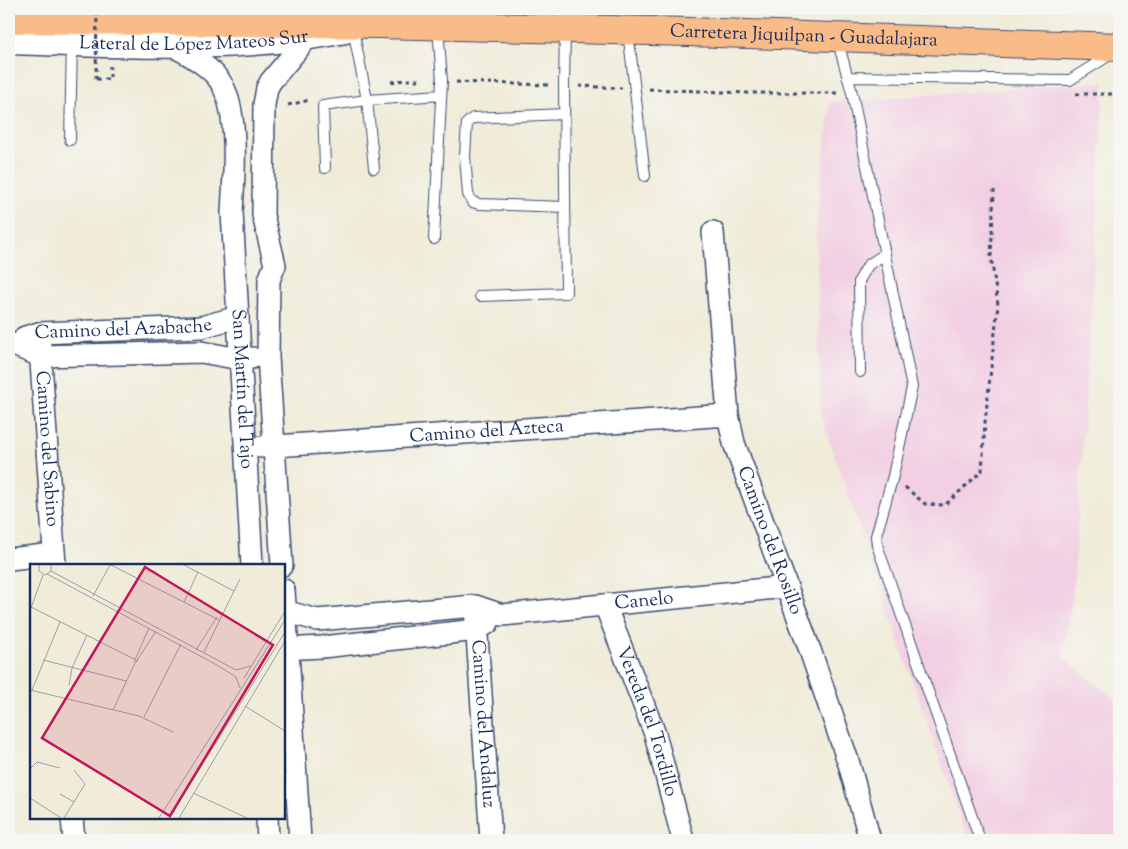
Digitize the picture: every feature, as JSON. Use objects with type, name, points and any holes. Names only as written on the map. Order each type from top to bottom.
[{"type":"highway","name":"Carretera Jiquilpan - Guadalajara","points":[[9,19],[565,28],[1119,48]]},
{"type":"street","name":"Lateral de López Mateos Sur","points":[[9,41],[226,44],[308,37],[365,26]]},
{"type":"street","name":"San Martín del Tajo","points":[[282,564],[268,357],[269,280],[275,265],[263,215],[264,104],[267,88],[308,37]]},
{"type":"street","name":"San Martín del Tajo","points":[[168,44],[205,66],[222,85],[230,105],[235,162],[232,212],[252,564]]},
{"type":"street","points":[[232,212],[242,217],[263,215]]},
{"type":"street","name":"Camino del Rosillo","points":[[713,232],[728,415],[734,443],[810,650],[849,764],[870,840]]},
{"type":"street","name":"Camino del Azabache","points":[[9,342],[39,334],[201,327],[238,317]]},
{"type":"street","name":"Camino del Sabino","points":[[39,334],[54,560]]},
{"type":"street","name":"Camino del Azabache","points":[[9,342],[40,356],[201,352],[240,359],[268,357]]},
{"type":"street","name":"Camino del Azteca","points":[[245,448],[728,415]]},
{"type":"street","points":[[9,559],[54,560]]},
{"type":"street","name":"Canelo","points":[[285,604],[317,620],[475,606],[502,615],[786,587]]},
{"type":"street","name":"Vereda del Tordillo","points":[[605,604],[655,734],[683,840]]},
{"type":"street","name":"Camino del Andaluz","points":[[475,606],[492,840]]},
{"type":"street","name":"Canelo","points":[[286,649],[322,647],[477,630],[502,615]]},
{"type":"street","points":[[285,626],[300,840]]},
{"type":"street","points":[[72,819],[74,840]]},
{"type":"street","points":[[267,819],[268,840]]},
{"type":"lane","points":[[365,26],[364,87],[374,168]]},
{"type":"lane","points":[[434,239],[442,81],[438,26]]},
{"type":"lane","points":[[480,296],[566,293],[565,28]]},
{"type":"lane","points":[[628,30],[644,176]]},
{"type":"lane","points":[[837,38],[852,94],[912,387],[893,476],[876,536],[877,546],[980,840]]},
{"type":"lane","points":[[70,140],[72,43]]},
{"type":"lane","points":[[847,77],[1070,80],[1119,48]]},
{"type":"lane","points":[[325,168],[323,106],[366,100],[441,95]]},
{"type":"lane","points":[[564,114],[473,118],[467,123],[465,156],[468,194],[472,202],[479,204],[565,208]]},
{"type":"lane","points":[[860,372],[858,281],[868,264],[885,254]]},
{"type":"path","points":[[96,79],[97,9]]},
{"type":"path","points":[[364,87],[405,80],[748,93],[852,94]]},
{"type":"path","points":[[1074,94],[1119,94]]},
{"type":"path","points":[[288,105],[317,98]]},
{"type":"path","points":[[893,476],[925,504],[945,505],[982,472],[985,422],[998,305],[991,256],[994,190]]},
{"type":"shaded area","points":[[1104,82],[1073,595],[1062,656],[1119,702],[1119,840],[968,840],[821,417],[816,229],[830,102]]}]
